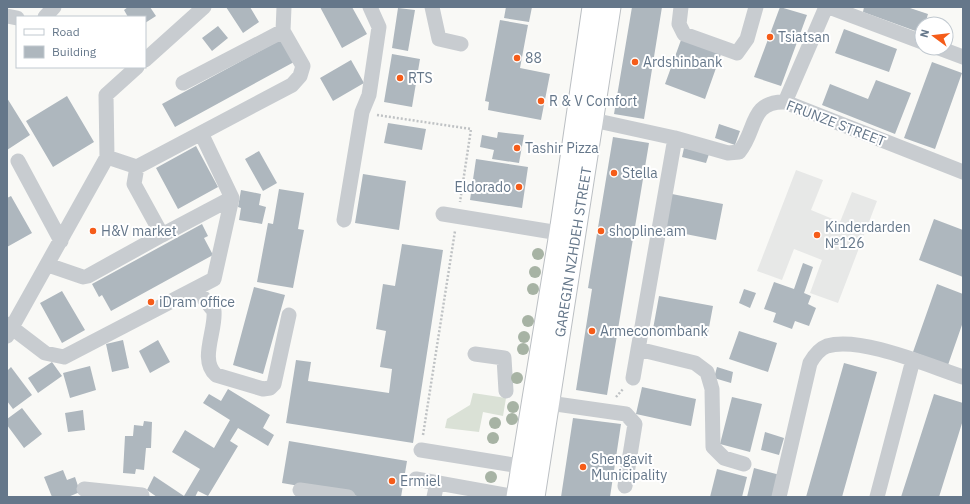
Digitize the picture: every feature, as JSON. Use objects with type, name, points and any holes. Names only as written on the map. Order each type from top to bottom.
[{"type":"main road","name":"GAREGIN NZHDEH STREET","points":[[516,497],[559,233],[592,7]]},
{"type":"main road","name":"GAREGIN NZHDEH STREET","points":[[535,497],[593,120],[612,7]]},
{"type":"street","points":[[46,16],[54,7]]},
{"type":"street","points":[[146,59],[204,7]]},
{"type":"street","points":[[107,158],[137,167],[292,85],[300,76],[303,66],[283,31],[284,7]]},
{"type":"street","points":[[344,220],[362,112],[369,95],[379,27],[370,7]]},
{"type":"street","points":[[432,7],[434,25],[439,39],[461,44]]},
{"type":"street","points":[[681,7],[678,24],[684,34],[737,53],[747,39],[756,7]]},
{"type":"street","points":[[785,102],[826,7]]},
{"type":"street","points":[[829,7],[856,12],[914,38]]},
{"type":"street","points":[[183,83],[283,31]]},
{"type":"street","points":[[136,68],[106,95],[107,158],[48,265],[9,329],[45,353],[64,357],[214,279],[217,272],[232,198],[200,133]]},
{"type":"street","name":"FRUNZE STREET","points":[[593,120],[675,138],[728,153],[739,152],[746,145],[761,109],[773,101],[785,102],[963,172]]},
{"type":"street","points":[[633,378],[675,138]]},
{"type":"street","points":[[18,161],[61,241]]},
{"type":"street","points":[[137,167],[134,184],[162,235]]},
{"type":"street","points":[[48,265],[83,277],[88,276],[232,198]]},
{"type":"street","points":[[442,214],[559,233]]},
{"type":"street","points":[[196,288],[214,311],[208,361],[210,370],[216,375],[263,389],[270,388],[274,384],[289,315]]},
{"type":"street","points":[[779,497],[810,363],[816,353],[826,346],[856,344],[913,360],[963,377]]},
{"type":"street","points":[[638,349],[695,363],[707,372],[712,389],[713,447],[724,458],[744,464]]},
{"type":"street","points":[[475,354],[504,358],[506,391]]},
{"type":"street","points":[[877,497],[913,360]]},
{"type":"street","points":[[549,403],[626,414],[635,424],[625,486]]},
{"type":"street","points":[[420,450],[520,466]]},
{"type":"street","points":[[416,479],[435,490],[516,497]]},
{"type":"street","points":[[84,489],[142,495],[142,497]]},
{"type":"street","points":[[300,490],[348,497]]},
{"type":"path","points":[[362,112],[471,129],[420,450]]},
{"type":"shaded area","name":"Kinderdarden №126","points":[[796,170],[823,180],[811,210],[840,222],[852,192],[877,201],[838,303],[810,293],[822,260],[794,249],[782,280],[757,271]]},
{"type":"shaded area","points":[[473,393],[506,398],[503,416],[483,412],[479,432],[445,428],[447,419],[470,405]]},
{"type":"building","points":[[128,7],[150,7],[156,16],[146,22],[146,16],[127,16],[124,10]]},
{"type":"building","points":[[226,7],[250,7],[259,22],[243,33]]},
{"type":"building","points":[[320,7],[352,7],[367,34],[342,48]]},
{"type":"building","points":[[506,7],[532,7],[529,22],[504,18]]},
{"type":"building","points":[[632,7],[662,7],[644,119],[614,114]]},
{"type":"building","points":[[780,7],[807,15],[781,86],[754,77]]},
{"type":"building","points":[[864,7],[907,7],[928,14],[927,16],[914,16],[914,30],[863,12]]},
{"type":"building","points":[[398,8],[415,10],[408,51],[392,48]]},
{"type":"building","points":[[500,20],[528,25],[520,68],[550,74],[541,120],[488,110],[489,102],[485,101]]},
{"type":"building","points":[[218,26],[228,38],[212,51],[202,38]]},
{"type":"building","points":[[844,29],[897,49],[889,72],[835,53]]},
{"type":"building","points":[[282,39],[294,62],[175,127],[162,104]]},
{"type":"building","points":[[681,40],[721,54],[705,99],[665,84]]},
{"type":"building","points":[[392,54],[420,59],[412,107],[384,102]]},
{"type":"building","points":[[351,60],[364,83],[333,101],[320,78]]},
{"type":"building","points":[[932,62],[962,73],[935,149],[904,138]]},
{"type":"building","points":[[876,80],[911,93],[895,134],[822,105],[830,84],[868,99]]},
{"type":"building","points":[[67,96],[94,142],[53,167],[26,121]]},
{"type":"building","points":[[7,98],[30,135],[7,150]]},
{"type":"building","points":[[388,123],[426,129],[422,150],[384,143]]},
{"type":"building","points":[[719,124],[740,131],[735,145],[715,138]]},
{"type":"building","points":[[498,132],[524,135],[519,163],[492,159],[494,150],[480,147],[482,135],[497,138]]},
{"type":"building","points":[[613,137],[649,143],[607,395],[576,390],[592,289],[588,288]]},
{"type":"building","points":[[196,146],[218,187],[178,209],[156,168]]},
{"type":"building","points":[[684,148],[709,154],[706,163],[682,157]]},
{"type":"building","points":[[259,151],[277,183],[263,191],[245,159]]},
{"type":"building","points":[[476,159],[528,167],[522,208],[470,200]]},
{"type":"building","points":[[363,174],[406,181],[399,230],[355,223]]},
{"type":"building","points":[[279,189],[304,193],[298,229],[304,230],[293,288],[257,282],[268,223],[273,224]]},
{"type":"building","points":[[241,190],[261,194],[259,205],[266,207],[262,224],[239,220],[241,208],[238,207]]},
{"type":"building","points":[[672,194],[723,204],[716,240],[665,230]]},
{"type":"building","points":[[11,196],[32,233],[7,247],[7,198]]},
{"type":"building","points":[[934,219],[963,230],[963,277],[919,260]]},
{"type":"building","points":[[202,224],[208,236],[204,238],[213,255],[111,311],[102,295],[99,297],[92,284]]},
{"type":"building","points":[[402,244],[443,250],[413,443],[286,423],[296,360],[311,362],[308,381],[389,393],[392,369],[380,367],[386,331],[376,329],[383,284],[395,286]]},
{"type":"building","points":[[803,263],[813,267],[804,293],[811,296],[808,304],[816,308],[809,326],[795,321],[792,329],[773,322],[776,313],[764,309],[774,282],[794,289]]},
{"type":"building","points":[[937,284],[963,294],[963,322],[948,365],[913,352]]},
{"type":"building","points":[[254,287],[285,295],[263,374],[233,365]]},
{"type":"building","points":[[744,289],[756,293],[750,308],[739,303]]},
{"type":"building","points":[[62,291],[85,330],[62,343],[40,303]]},
{"type":"building","points":[[659,296],[713,306],[707,338],[653,329]]},
{"type":"building","points":[[739,331],[777,343],[768,372],[729,359]]},
{"type":"building","points":[[123,340],[129,368],[112,372],[106,344]]},
{"type":"building","points":[[158,340],[170,362],[150,373],[139,351]]},
{"type":"building","points":[[52,362],[62,376],[38,393],[28,378]]},
{"type":"building","points":[[844,363],[877,372],[842,497],[806,497]]},
{"type":"building","points":[[90,366],[96,390],[70,398],[63,373]]},
{"type":"building","points":[[11,367],[32,395],[13,409],[7,401],[7,371]]},
{"type":"building","points":[[717,367],[733,372],[731,383],[714,378]]},
{"type":"building","points":[[642,387],[696,399],[691,426],[636,414]]},
{"type":"building","points":[[228,389],[270,415],[263,428],[274,435],[268,446],[238,428],[230,441],[238,446],[208,496],[198,491],[195,497],[157,497],[147,490],[154,476],[184,496],[200,469],[172,452],[185,430],[214,448],[230,420],[203,403],[209,394],[221,401]]},
{"type":"building","points":[[934,394],[963,403],[963,420],[939,497],[901,497]]},
{"type":"building","points":[[732,397],[762,404],[750,452],[720,444]]},
{"type":"building","points":[[22,408],[42,434],[24,448],[7,425],[7,419]]},
{"type":"building","points":[[83,410],[85,430],[68,432],[65,413]]},
{"type":"building","points":[[573,418],[621,424],[610,497],[561,497]]},
{"type":"building","points":[[144,421],[152,422],[151,448],[146,448],[144,470],[136,469],[135,474],[123,473],[125,436],[133,436],[134,425],[143,426]]},
{"type":"building","points":[[765,432],[784,438],[779,455],[761,450]]},
{"type":"building","points":[[289,441],[407,461],[401,497],[363,497],[282,483]]},
{"type":"building","points":[[754,468],[780,475],[774,497],[747,497]]},
{"type":"building","points":[[717,469],[747,477],[742,497],[710,497]]},
{"type":"building","points":[[63,470],[67,480],[75,477],[80,492],[68,497],[52,497],[44,477]]},
{"type":"place","name":"Tsiatsan","points":[[770,37]]},
{"type":"place","name":"88","points":[[517,58]]},
{"type":"place","name":"Ardshinbank","points":[[635,62]]},
{"type":"place","name":"RTS","points":[[400,78]]},
{"type":"place","name":"R & V Comfort","points":[[541,101]]},
{"type":"place","name":"Tashir Pizza","points":[[517,148]]},
{"type":"place","name":"Stella","points":[[614,173]]},
{"type":"place","name":"Eldorado","points":[[519,187]]},
{"type":"place","name":"H&V market","points":[[93,231]]},
{"type":"place","name":"shopline.am","points":[[601,231]]},
{"type":"place","name":"Kinderdarden №126","points":[[817,235]]},
{"type":"place","name":"iDram office","points":[[151,302]]},
{"type":"place","name":"Armeconombank","points":[[592,331]]},
{"type":"place","name":"Shengavit Municipality","points":[[583,467]]},
{"type":"place","name":"Ermiel","points":[[392,481]]}]
